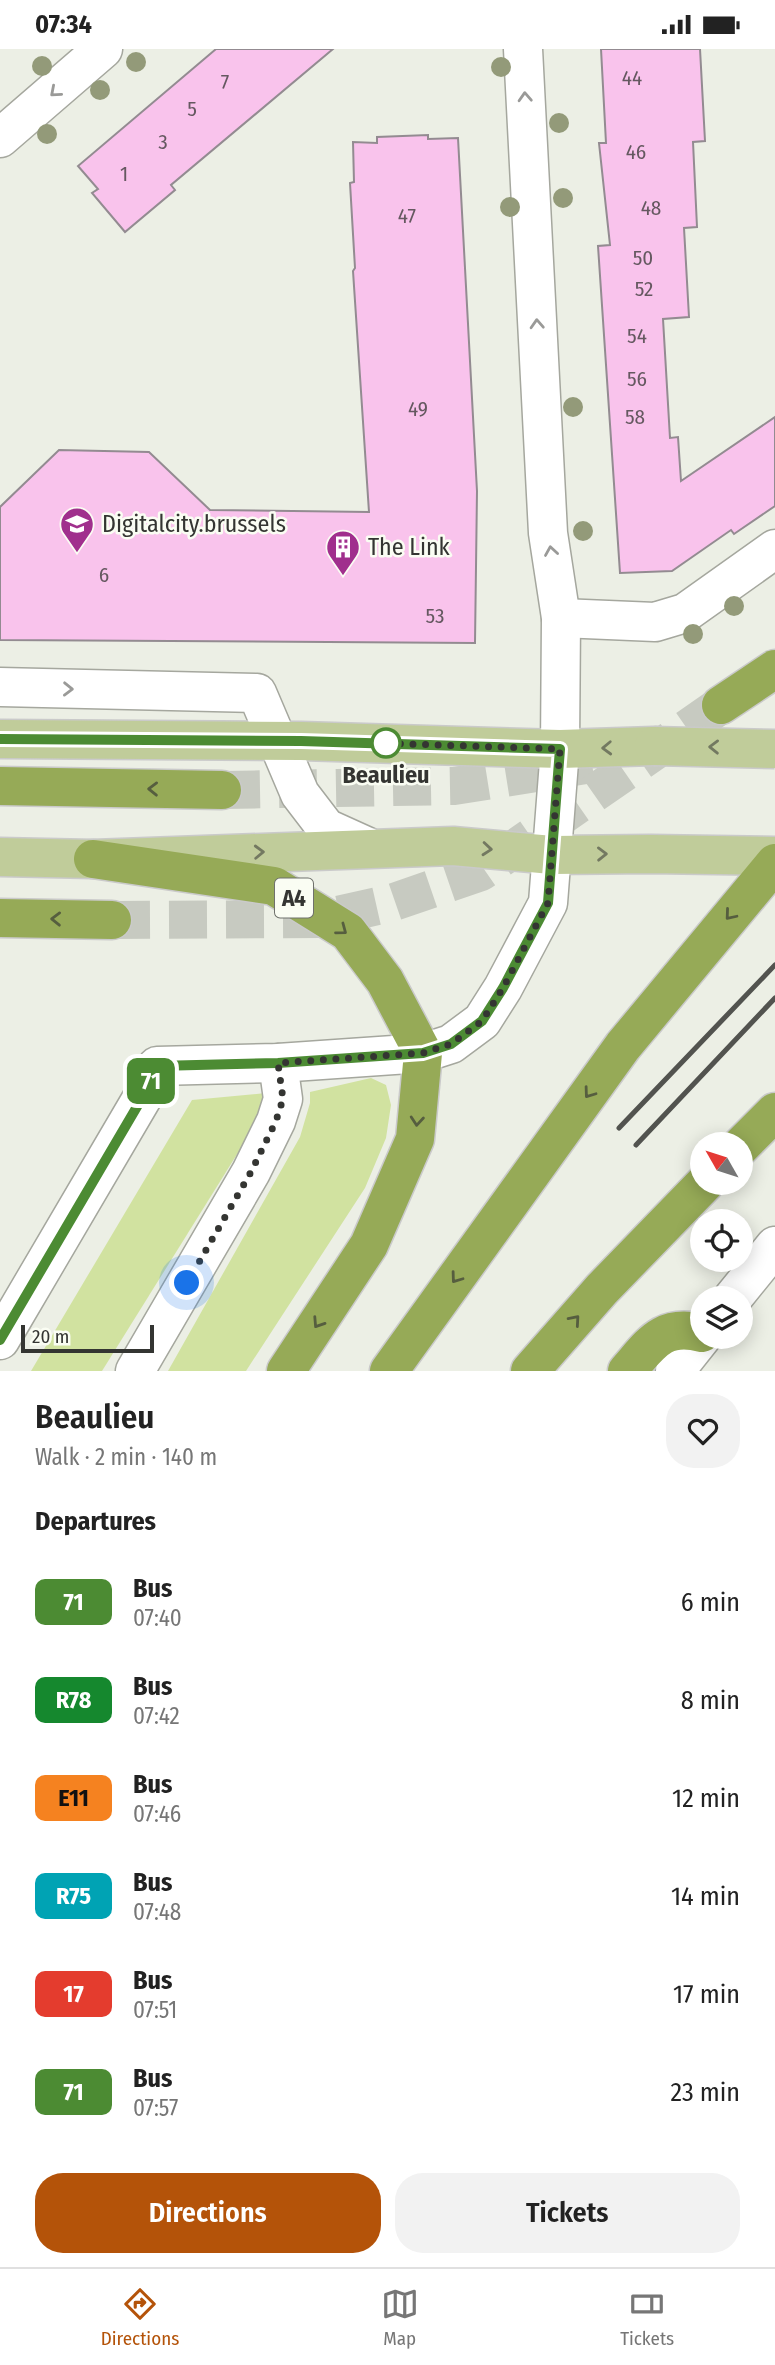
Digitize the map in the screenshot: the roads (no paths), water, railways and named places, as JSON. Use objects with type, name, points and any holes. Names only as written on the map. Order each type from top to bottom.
[{"type":"highway","points":[[721,705],[775,669]]},
{"type":"highway","points":[[0,786],[222,790]]},
{"type":"highway","name":"A4","points":[[93,859],[274,886],[348,932],[375,965],[423,1053]]},
{"type":"highway","points":[[389,1371],[623,1046],[729,915],[775,863]]},
{"type":"highway","points":[[0,918],[112,920]]},
{"type":"highway","points":[[286,1371],[369,1245],[410,1151],[415,1139],[423,1053]]},
{"type":"highway","points":[[530,1371],[602,1289],[693,1195]]},
{"type":"highway","points":[[627,1371],[655,1339],[683,1328],[690,1331]]},
{"type":"main road","points":[[0,739],[277,741],[560,749],[654,746],[775,749]]},
{"type":"main road","points":[[0,857],[93,859],[453,846],[552,855],[775,856]]},
{"type":"street","points":[[2,132],[103,49]]},
{"type":"street","points":[[0,1340],[145,1093],[157,1066],[278,1063],[423,1053],[451,1044],[482,1021],[503,988],[548,903],[560,749],[561,618],[548,533],[523,49]]},
{"type":"street","points":[[561,618],[655,622],[685,613],[775,549]]},
{"type":"street","points":[[0,687],[257,693],[300,794],[326,828],[368,847]]},
{"type":"street","points":[[135,1371],[251,1172],[276,1121],[283,1099],[278,1063]]},
{"type":"street","points":[[743,1286],[775,1246]]},
{"type":"street","points":[[675,1371],[692,1349]]},
{"type":"tunnel","points":[[112,920],[320,919],[391,903],[481,872],[721,705]]},
{"type":"tunnel","points":[[222,790],[454,786],[592,764]]},
{"type":"railway","points":[[619,1128],[775,965]]},
{"type":"railway","points":[[636,1145],[775,998]]},
{"type":"place","name":"Digitalcity.brussels","points":[[77,554]]},
{"type":"place","name":"The Link","points":[[343,577]]},
{"type":"place","name":"Beaulieu","points":[[386,743]]}]
